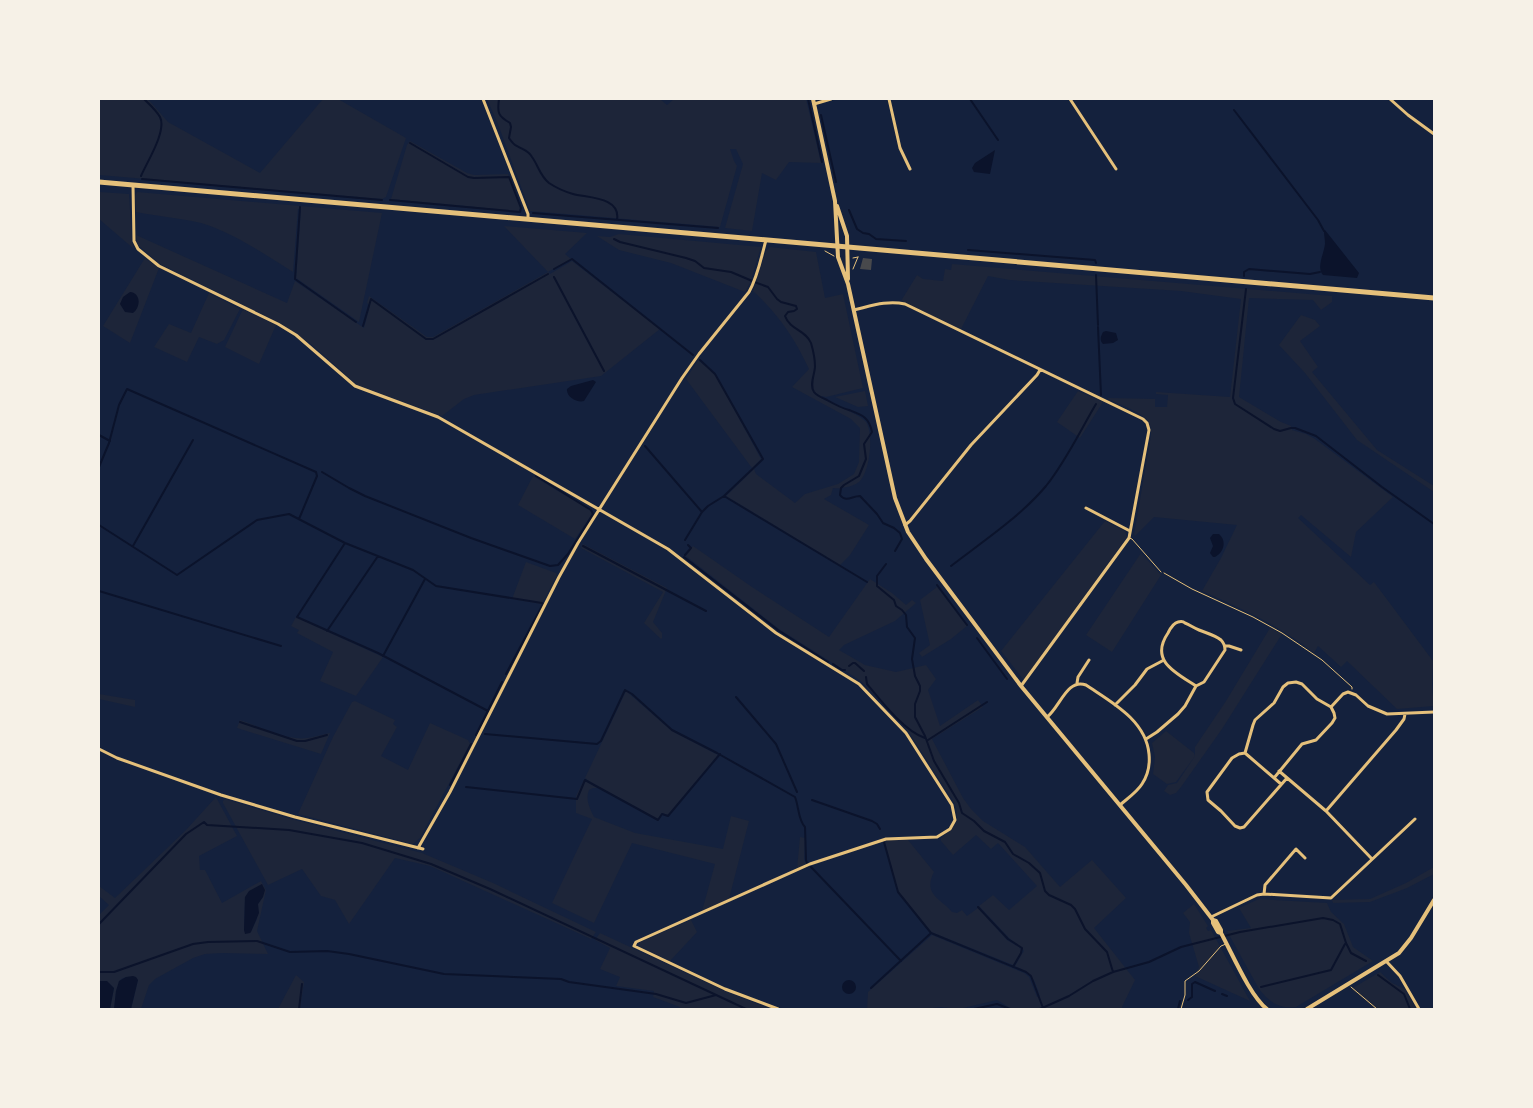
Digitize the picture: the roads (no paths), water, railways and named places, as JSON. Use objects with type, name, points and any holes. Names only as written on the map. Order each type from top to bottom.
[{"type":"main road","points":[[99,182],[1434,298]]},
{"type":"street","points":[[483,99],[528,214],[528,219]]},
{"type":"street","points":[[813,99],[835,201],[847,236],[848,284]]},
{"type":"street","points":[[814,104],[830,99]]},
{"type":"street","points":[[889,99],[900,148],[910,169]]},
{"type":"street","points":[[1070,99],[1116,169]]},
{"type":"street","points":[[1390,99],[1408,116],[1434,134]]},
{"type":"street","points":[[133,185],[134,241],[138,249],[159,266],[278,324],[309,346],[355,386],[438,417],[668,549],[776,633],[859,684],[906,733],[952,805],[955,814],[953,826],[937,837],[886,839],[810,864],[636,942],[634,946],[726,989],[778,1009]]},
{"type":"street","points":[[835,201],[838,257],[848,284],[895,498],[904,525],[926,559],[1021,686],[1212,918],[1218,932],[1221,933],[1259,1002],[1267,1009]]},
{"type":"street","points":[[418,847],[450,792],[562,572],[690,366],[753,284],[766,240]]},
{"type":"street","points":[[854,310],[888,302],[905,304],[1143,419],[1147,423],[1149,430],[1129,538],[1021,686]]},
{"type":"street","points":[[904,525],[910,521],[971,445],[1040,370]]},
{"type":"street","points":[[1086,508],[1130,531]]},
{"type":"street","points":[[1146,739],[1174,718],[1185,706],[1196,686],[1204,682],[1225,650],[1225,646],[1219,638],[1196,629],[1185,622],[1176,622],[1164,638],[1162,653],[1164,660],[1169,668],[1196,686]]},
{"type":"street","points":[[1225,646],[1241,650]]},
{"type":"street","points":[[1077,683],[1078,677],[1089,660]]},
{"type":"street","points":[[1116,705],[1135,685],[1146,669],[1164,660]]},
{"type":"street","points":[[1245,752],[1256,720],[1274,702],[1283,687],[1288,683],[1296,682],[1302,684],[1317,699],[1331,707],[1335,718],[1332,723],[1316,740],[1302,744],[1274,778]]},
{"type":"street","points":[[1047,717],[1072,685],[1077,683],[1086,685],[1116,705],[1136,723],[1146,739],[1150,757],[1149,765],[1142,785],[1120,805]]},
{"type":"street","points":[[1331,707],[1343,694],[1348,692],[1368,706],[1387,714],[1434,712]]},
{"type":"street","points":[[1326,811],[1396,730],[1404,719],[1405,714]]},
{"type":"street","points":[[99,749],[117,758],[221,795],[422,849]]},
{"type":"street","points":[[1245,752],[1281,784]]},
{"type":"street","points":[[1245,752],[1232,758],[1207,792],[1208,800],[1222,811],[1235,826],[1240,828],[1244,826],[1287,778]]},
{"type":"street","points":[[1280,772],[1326,811],[1372,859]]},
{"type":"street","points":[[1212,918],[1257,895],[1331,898],[1415,819]]},
{"type":"street","points":[[1264,894],[1266,885],[1296,849],[1305,858]]},
{"type":"street","points":[[1307,1009],[1399,953],[1434,900]]},
{"type":"street","points":[[1386,961],[1400,976],[1419,1009]]},
{"type":"lane","points":[[1129,538],[1161,572]]},
{"type":"lane","points":[[1181,1009],[1185,995],[1185,981],[1199,971],[1226,942]]},
{"type":"waterway","points":[[141,176],[161,130],[160,117],[144,99]]},
{"type":"waterway","points":[[499,99],[499,114],[510,123],[509,138],[515,145],[527,151],[546,180],[570,193],[609,203],[617,212],[617,220]]},
{"type":"waterway","points":[[808,99],[822,162]]},
{"type":"waterway","points":[[970,99],[998,140]]},
{"type":"waterway","points":[[1234,110],[1318,220],[1324,231]]},
{"type":"waterway","points":[[821,115],[836,182]]},
{"type":"waterway","points":[[410,143],[468,177],[509,177],[521,208],[520,212]]},
{"type":"waterway","points":[[142,179],[382,200]]},
{"type":"waterway","points":[[390,200],[520,212]]},
{"type":"waterway","points":[[300,207],[295,279],[356,322]]},
{"type":"waterway","points":[[849,210],[857,229],[863,233],[869,234],[876,239],[906,241]]},
{"type":"waterway","points":[[533,213],[718,228]]},
{"type":"waterway","points":[[614,239],[686,258],[695,261],[704,268],[731,272],[768,287],[781,302],[796,306],[797,309],[788,312],[785,316],[787,321],[806,335],[811,343],[815,363],[812,383],[814,392],[818,396],[864,417],[869,423],[872,432],[864,444],[866,459],[859,476],[844,485],[841,488],[840,495],[845,499],[860,496],[883,523],[900,533],[902,539],[895,551]]},
{"type":"waterway","points":[[968,250],[1095,260],[1096,263]]},
{"type":"waterway","points":[[554,269],[572,259],[693,355]]},
{"type":"waterway","points":[[1244,276],[1244,272],[1249,269],[1310,274],[1320,272]]},
{"type":"waterway","points":[[363,326],[371,299],[426,339],[433,339],[548,274]]},
{"type":"waterway","points":[[1096,275],[1098,325]]},
{"type":"waterway","points":[[554,277],[604,371]]},
{"type":"waterway","points":[[1246,289],[1233,398],[1235,404],[1274,429],[1280,431],[1295,428],[1316,436],[1434,524]]},
{"type":"waterway","points":[[1098,327],[1101,395]]},
{"type":"waterway","points":[[685,540],[702,512],[724,496],[763,459],[715,374],[700,360]]},
{"type":"waterway","points":[[99,467],[109,443],[119,405],[127,389],[316,472],[317,476],[299,519]]},
{"type":"waterway","points":[[951,566],[1013,519],[1046,486],[1096,404]]},
{"type":"waterway","points":[[99,435],[110,441]]},
{"type":"waterway","points":[[133,546],[193,440]]},
{"type":"waterway","points":[[645,446],[702,512]]},
{"type":"waterway","points":[[322,472],[365,496],[471,538],[550,566],[558,565],[568,554],[593,514],[591,510],[536,476]]},
{"type":"waterway","points":[[724,496],[867,582]]},
{"type":"waterway","points":[[99,525],[177,575],[257,520],[289,514],[345,543],[413,570],[436,586],[542,603],[506,674]]},
{"type":"waterway","points":[[345,543],[297,617],[378,653],[488,711]]},
{"type":"waterway","points":[[685,555],[691,548],[688,545]]},
{"type":"waterway","points":[[583,546],[706,611]]},
{"type":"waterway","points":[[327,631],[378,556]]},
{"type":"waterway","points":[[684,557],[778,630],[828,662]]},
{"type":"waterway","points":[[886,564],[877,576],[877,586],[894,600],[896,606],[906,615],[907,627],[915,638],[912,659],[915,676],[920,686],[915,704],[915,717],[925,736],[934,761],[959,803],[962,813],[984,831],[1005,842],[1013,854],[1029,863],[1040,873],[1045,891],[1049,895],[1071,905],[1075,909],[1085,929],[1107,952],[1113,972]]},
{"type":"waterway","points":[[383,656],[425,579]]},
{"type":"waterway","points":[[937,585],[967,625]]},
{"type":"waterway","points":[[99,591],[281,646]]},
{"type":"waterway","points":[[977,638],[1007,679]]},
{"type":"waterway","points":[[849,666],[855,663],[864,671]]},
{"type":"waterway","points":[[833,664],[845,670]]},
{"type":"waterway","points":[[866,677],[867,684],[893,715],[909,729],[925,738]]},
{"type":"waterway","points":[[476,735],[502,682]]},
{"type":"waterway","points":[[485,734],[597,744],[601,741],[625,690],[672,730],[795,797],[800,817],[805,827],[807,863]]},
{"type":"waterway","points":[[736,697],[776,744],[797,792]]},
{"type":"waterway","points":[[928,740],[987,702]]},
{"type":"waterway","points":[[240,722],[297,741],[305,741],[327,735]]},
{"type":"waterway","points":[[450,785],[471,744]]},
{"type":"waterway","points":[[466,787],[577,799],[585,780],[658,820],[662,814],[668,816],[720,754]]},
{"type":"waterway","points":[[812,800],[872,821],[880,829]]},
{"type":"waterway","points":[[99,924],[186,834],[204,822],[207,825],[289,830],[362,843],[431,864],[490,889],[746,1009]]},
{"type":"waterway","points":[[884,842],[898,892],[931,933],[1026,972],[1031,976],[1043,1008]]},
{"type":"waterway","points":[[811,867],[901,961]]},
{"type":"waterway","points":[[978,907],[1008,939],[1022,948],[1013,967]]},
{"type":"waterway","points":[[1040,1009],[1069,996],[1093,981],[1113,972],[1149,962],[1181,947],[1240,932],[1323,918],[1340,924],[1351,953],[1366,961]]},
{"type":"waterway","points":[[871,988],[930,934]]},
{"type":"waterway","points":[[99,972],[114,972],[193,944],[257,941],[290,952],[327,951],[349,954],[444,974],[561,979],[569,982],[656,994],[686,1003],[716,995]]},
{"type":"waterway","points":[[1261,987],[1331,970],[1345,944]]},
{"type":"waterway","points":[[1378,975],[1404,994],[1410,1009]]},
{"type":"waterway","points":[[1188,1000],[1192,997],[1192,984],[1195,982],[1215,991]]},
{"type":"waterway","points":[[299,1009],[302,984]]},
{"type":"waterway","points":[[1222,994],[1227,996]]},
{"type":"waterway","points":[[1178,1009],[1180,1001]]},
{"type":"waterway","points":[[974,1009],[997,1004],[1010,1009]]}]
